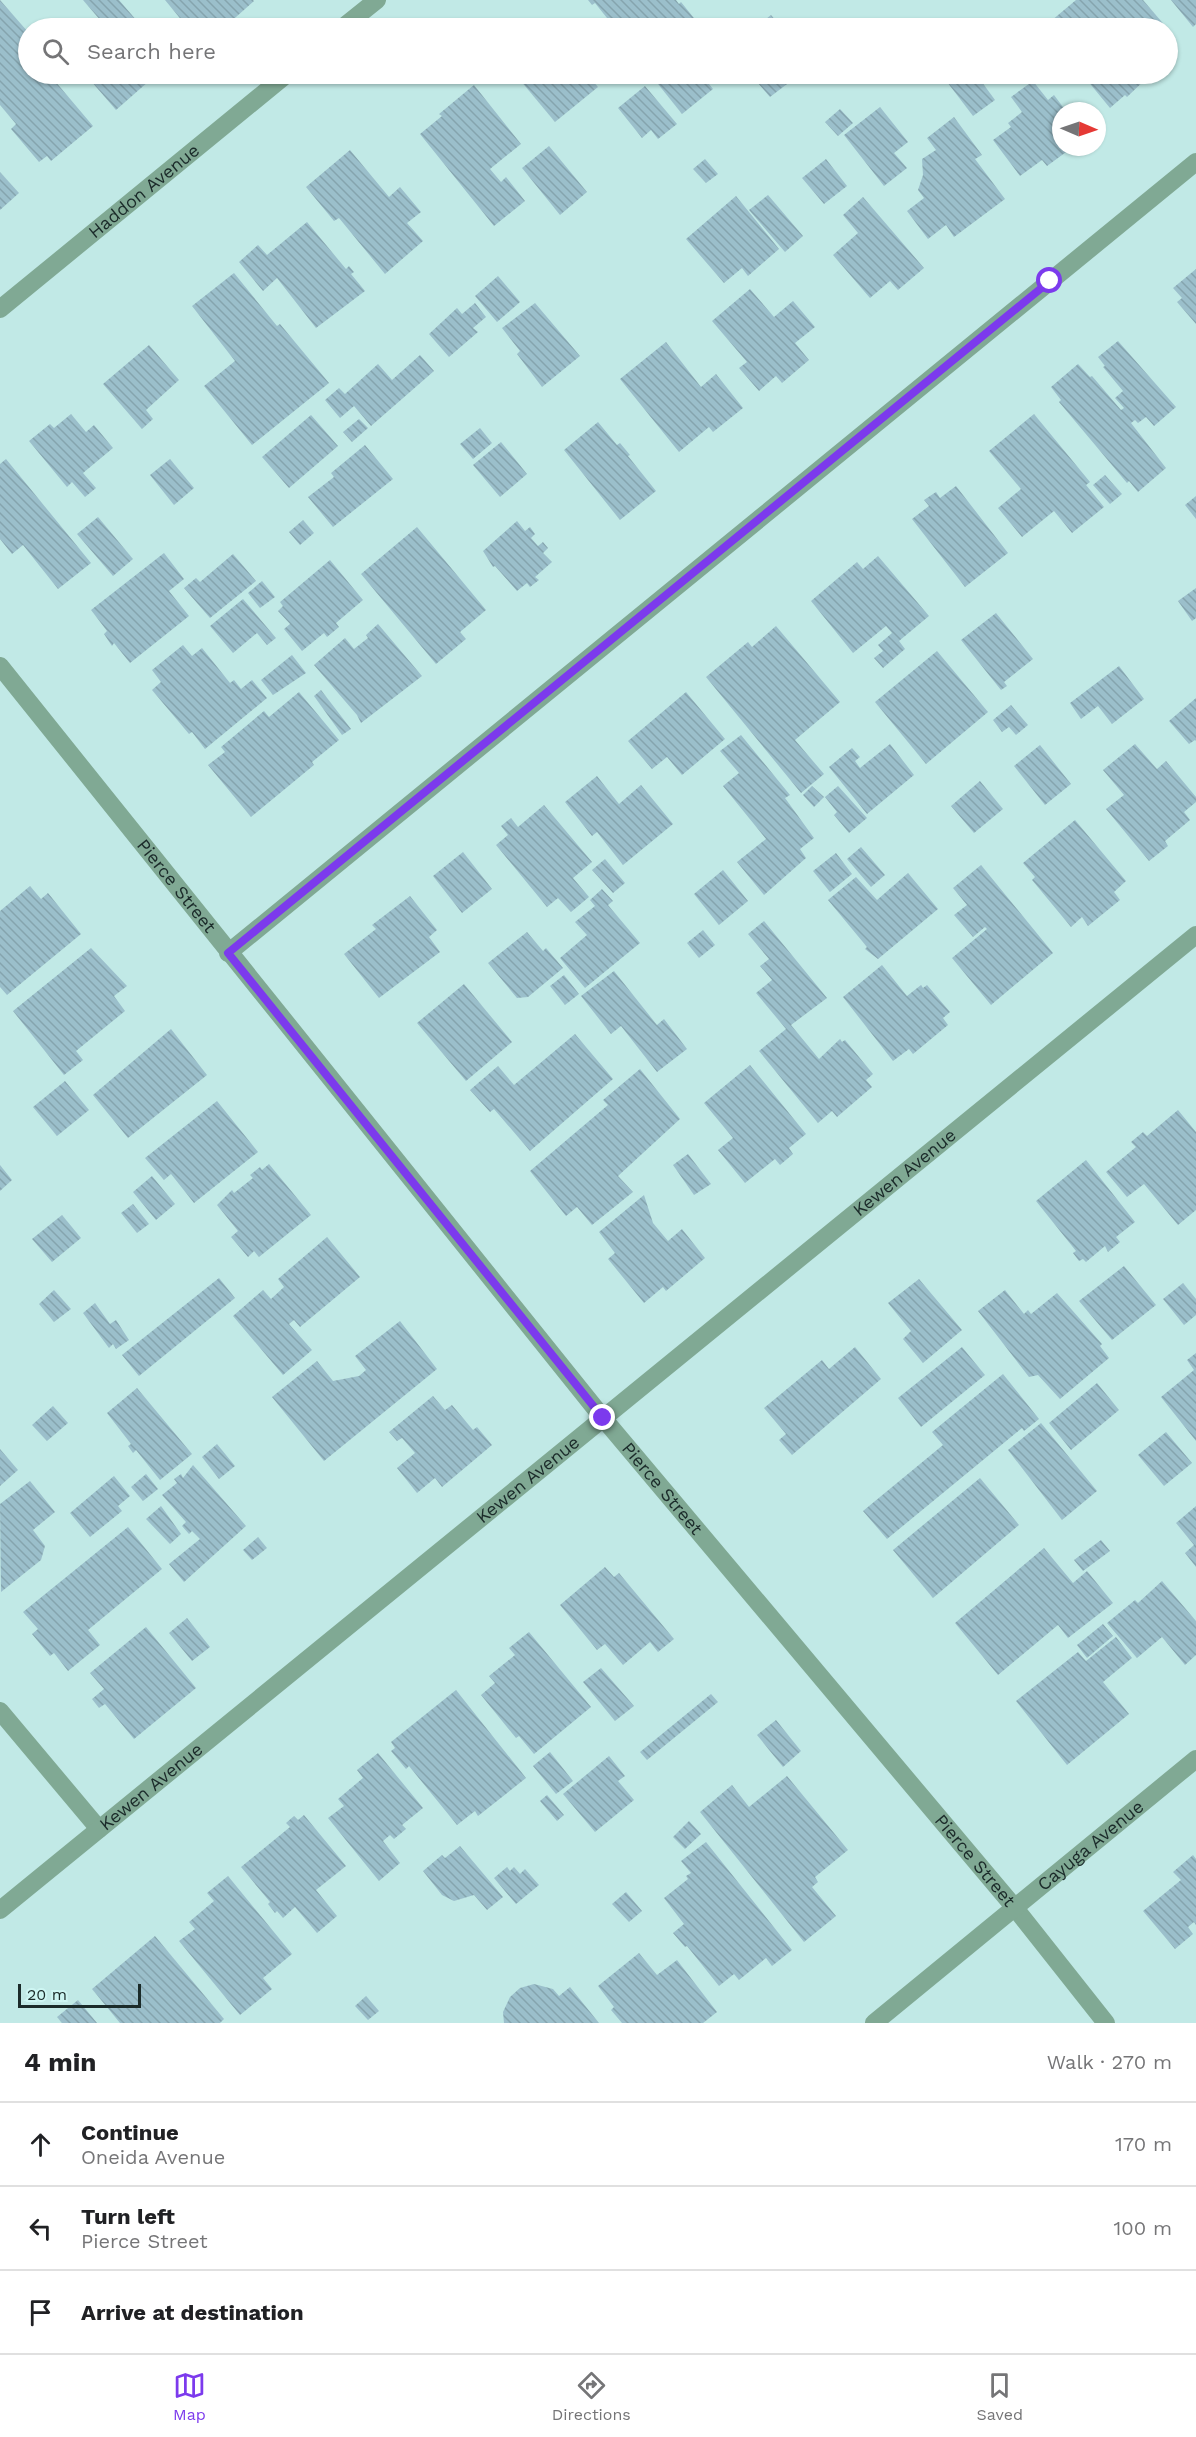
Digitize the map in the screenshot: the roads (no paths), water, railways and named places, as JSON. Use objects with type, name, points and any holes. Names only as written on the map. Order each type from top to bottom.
[{"type":"street","points":[[354,18],[377,0]]},
{"type":"street","name":"Haddon Avenue","points":[[0,309],[275,84]]},
{"type":"street","points":[[228,953],[1196,162]]},
{"type":"street","name":"Pierce Street","points":[[0,666],[603,1418],[1015,1908],[1106,2023]]},
{"type":"street","name":"Kewen Avenue","points":[[0,1910],[1196,935]]},
{"type":"street","points":[[0,1711],[99,1829]]},
{"type":"street","name":"Cayuga Avenue","points":[[874,2023],[1196,1759]]}]
